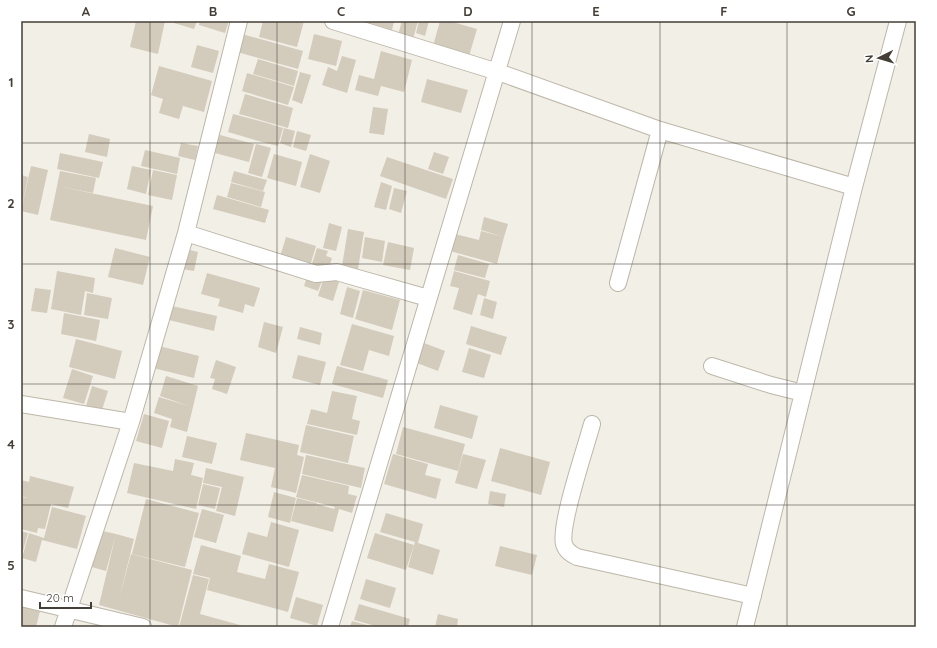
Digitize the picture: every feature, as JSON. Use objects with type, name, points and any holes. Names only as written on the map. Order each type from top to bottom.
[{"type":"street","points":[[63,627],[132,422],[186,233],[239,21]]},
{"type":"street","points":[[333,21],[498,72],[660,130],[854,187]]},
{"type":"street","points":[[330,627],[428,298],[498,72],[512,21]]},
{"type":"street","points":[[745,627],[854,187],[898,21]]},
{"type":"street","points":[[618,283],[660,130]]},
{"type":"street","points":[[186,233],[316,274],[337,272],[347,274],[428,298]]},
{"type":"street","points":[[712,366],[771,386],[803,393]]},
{"type":"street","points":[[21,404],[132,422]]},
{"type":"street","points":[[592,424],[566,517],[563,536],[564,545],[570,553],[577,557],[753,596]]},
{"type":"street","points":[[21,598],[69,608],[143,627]]},
{"type":"building","points":[[136,21],[165,21],[158,54],[130,47]]},
{"type":"building","points":[[175,21],[197,21],[194,29],[174,23]]},
{"type":"building","points":[[200,21],[229,21],[225,33],[199,25]]},
{"type":"building","points":[[263,21],[304,21],[297,47],[259,37]]},
{"type":"building","points":[[363,21],[394,21],[392,30]]},
{"type":"building","points":[[402,21],[418,21],[413,39],[398,35]]},
{"type":"building","points":[[419,21],[429,21],[425,36],[416,33]]},
{"type":"building","points":[[440,21],[449,21],[477,29],[469,56],[433,46]]},
{"type":"building","points":[[242,34],[303,51],[298,69],[237,52]]},
{"type":"building","points":[[314,34],[342,41],[336,66],[308,59]]},
{"type":"building","points":[[197,45],[219,51],[213,73],[191,67]]},
{"type":"building","points":[[381,51],[412,60],[404,92],[381,86],[378,96],[355,90],[359,75],[374,79]]},
{"type":"building","points":[[342,56],[356,60],[347,93],[322,85],[328,67],[337,71]]},
{"type":"building","points":[[258,59],[298,71],[294,86],[253,74]]},
{"type":"building","points":[[159,66],[212,81],[204,112],[183,106],[179,119],[159,113],[163,99],[151,95]]},
{"type":"building","points":[[300,72],[311,75],[302,104],[292,100]]},
{"type":"building","points":[[247,73],[294,87],[288,105],[242,91]]},
{"type":"building","points":[[427,79],[468,90],[461,113],[421,102]]},
{"type":"building","points":[[245,94],[293,108],[288,128],[239,114]]},
{"type":"building","points":[[373,107],[388,109],[384,135],[369,133]]},
{"type":"building","points":[[233,114],[267,123],[262,142],[228,132]]},
{"type":"building","points":[[267,123],[283,128],[278,146],[262,142]]},
{"type":"building","points":[[284,128],[295,131],[291,147],[280,143]]},
{"type":"building","points":[[297,131],[311,135],[306,151],[293,147]]},
{"type":"building","points":[[89,134],[110,139],[107,157],[85,152]]},
{"type":"building","points":[[216,134],[254,144],[249,162],[211,152]]},
{"type":"building","points":[[181,143],[198,146],[195,160],[178,156]]},
{"type":"building","points":[[256,144],[271,148],[262,177],[248,173]]},
{"type":"building","points":[[145,150],[180,158],[177,174],[141,166]]},
{"type":"building","points":[[434,152],[449,157],[443,174],[428,169]]},
{"type":"building","points":[[60,153],[103,162],[99,178],[57,169]]},
{"type":"building","points":[[274,154],[302,162],[296,186],[267,178]]},
{"type":"building","points":[[310,154],[330,161],[320,193],[300,187]]},
{"type":"building","points":[[387,157],[453,179],[446,199],[380,176]]},
{"type":"building","points":[[31,166],[48,170],[38,215],[21,211]]},
{"type":"building","points":[[132,166],[151,170],[146,194],[127,189]]},
{"type":"building","points":[[153,170],[177,175],[172,200],[148,195]]},
{"type":"building","points":[[60,171],[96,178],[93,193],[57,186]]},
{"type":"building","points":[[234,171],[267,180],[263,191],[231,182]]},
{"type":"building","points":[[21,175],[28,177],[22,206],[21,206]]},
{"type":"building","points":[[381,182],[392,186],[386,210],[374,207]]},
{"type":"building","points":[[231,183],[265,192],[261,207],[227,197]]},
{"type":"building","points":[[57,186],[153,206],[146,240],[50,220]]},
{"type":"building","points":[[394,188],[407,191],[401,213],[389,209]]},
{"type":"building","points":[[217,195],[269,210],[265,223],[213,209]]},
{"type":"building","points":[[484,217],[508,224],[504,237],[481,230]]},
{"type":"building","points":[[329,223],[342,227],[336,251],[323,248]]},
{"type":"building","points":[[348,229],[364,232],[358,269],[342,266]]},
{"type":"building","points":[[481,231],[504,237],[497,264],[450,251],[455,234],[479,240]]},
{"type":"building","points":[[286,237],[316,246],[309,269],[279,260]]},
{"type":"building","points":[[365,237],[385,241],[382,262],[362,258]]},
{"type":"building","points":[[388,242],[414,248],[410,270],[383,265]]},
{"type":"building","points":[[115,248],[150,257],[143,285],[108,277]]},
{"type":"building","points":[[317,248],[328,251],[326,256],[332,258],[329,268],[310,270]]},
{"type":"building","points":[[186,249],[198,252],[194,271],[182,269]]},
{"type":"building","points":[[458,255],[489,264],[485,278],[454,270]]},
{"type":"building","points":[[57,271],[95,278],[93,293],[85,291],[81,315],[51,309]]},
{"type":"building","points":[[454,271],[490,281],[486,297],[478,294],[472,315],[453,309],[459,288],[450,286]]},
{"type":"building","points":[[207,273],[260,288],[254,307],[245,304],[243,313],[218,306],[220,299],[201,294]]},
{"type":"building","points":[[308,273],[323,278],[318,291],[304,286]]},
{"type":"building","points":[[324,277],[339,282],[333,301],[318,296]]},
{"type":"building","points":[[347,287],[360,291],[353,318],[340,314]]},
{"type":"building","points":[[35,288],[51,290],[47,313],[31,311]]},
{"type":"building","points":[[363,290],[400,300],[392,330],[355,319]]},
{"type":"building","points":[[87,293],[112,298],[108,319],[84,315]]},
{"type":"building","points":[[484,298],[497,302],[493,319],[480,315]]},
{"type":"building","points":[[172,306],[217,316],[214,331],[169,320]]},
{"type":"building","points":[[64,313],[100,320],[96,341],[61,334]]},
{"type":"building","points":[[264,322],[283,327],[276,353],[258,347]]},
{"type":"building","points":[[352,324],[394,336],[389,356],[369,350],[363,371],[340,365]]},
{"type":"building","points":[[471,326],[507,337],[501,355],[466,344]]},
{"type":"building","points":[[300,327],[322,333],[320,345],[297,339]]},
{"type":"building","points":[[76,339],[122,351],[115,379],[69,367]]},
{"type":"building","points":[[424,343],[445,351],[438,371],[417,363]]},
{"type":"building","points":[[155,345],[199,356],[194,378],[149,367]]},
{"type":"building","points":[[469,348],[491,355],[484,378],[462,372]]},
{"type":"building","points":[[298,355],[326,362],[320,385],[292,378]]},
{"type":"building","points":[[216,360],[236,367],[227,394],[212,389],[215,379],[210,378]]},
{"type":"building","points":[[337,366],[388,380],[383,398],[332,384]]},
{"type":"building","points":[[72,369],[93,376],[84,404],[63,398]]},
{"type":"building","points":[[166,376],[198,386],[187,432],[170,427],[172,419],[154,413],[159,397],[189,406],[160,396]]},
{"type":"building","points":[[92,386],[108,391],[102,410],[86,406]]},
{"type":"building","points":[[332,391],[357,396],[352,419],[360,421],[357,435],[307,424],[311,409],[327,413]]},
{"type":"building","points":[[440,405],[478,416],[472,439],[434,428]]},
{"type":"building","points":[[144,414],[169,421],[162,448],[136,441]]},
{"type":"building","points":[[306,425],[354,436],[348,463],[300,452]]},
{"type":"building","points":[[403,427],[465,444],[458,471],[396,454]]},
{"type":"building","points":[[246,433],[299,445],[297,455],[304,457],[296,493],[271,487],[275,468],[240,460]]},
{"type":"building","points":[[187,436],[217,443],[212,464],[182,457]]},
{"type":"building","points":[[500,448],[550,462],[541,495],[491,481]]},
{"type":"building","points":[[393,454],[428,464],[425,475],[441,479],[436,499],[384,484]]},
{"type":"building","points":[[463,454],[486,460],[477,489],[455,483]]},
{"type":"building","points":[[306,455],[365,468],[361,488],[302,474]]},
{"type":"building","points":[[175,459],[194,463],[191,475],[203,478],[196,509],[127,493],[134,463],[173,471]]},
{"type":"building","points":[[206,468],[244,477],[235,516],[216,511],[222,487],[203,483]]},
{"type":"building","points":[[302,475],[349,486],[348,494],[357,496],[352,513],[339,509],[333,532],[291,521],[297,498],[317,503],[314,518],[317,504],[334,509],[335,507],[296,497]]},
{"type":"building","points":[[30,476],[74,487],[68,508],[51,504],[45,529],[38,528],[37,533],[21,529],[21,497],[28,498],[21,496],[21,480],[29,482]]},
{"type":"building","points":[[203,484],[220,488],[215,509],[198,505]]},
{"type":"building","points":[[490,491],[506,494],[504,507],[488,504]]},
{"type":"building","points":[[274,492],[296,498],[290,523],[268,517]]},
{"type":"building","points":[[146,499],[199,513],[185,567],[132,554]]},
{"type":"building","points":[[52,507],[86,516],[77,549],[42,540],[36,562],[22,558],[29,533],[44,538]]},
{"type":"building","points":[[202,509],[224,515],[216,543],[194,537]]},
{"type":"building","points":[[386,513],[423,524],[418,543],[440,550],[433,575],[408,567],[415,542],[380,532]]},
{"type":"building","points":[[271,522],[299,530],[289,567],[242,554],[248,532],[267,537]]},
{"type":"building","points":[[98,530],[116,534],[106,571],[88,566]]},
{"type":"building","points":[[21,531],[28,533],[21,558]]},
{"type":"building","points":[[375,533],[414,545],[406,570],[367,558]]},
{"type":"building","points":[[116,534],[134,539],[119,599],[131,554],[192,570],[178,627],[99,605]]},
{"type":"building","points":[[201,545],[241,556],[237,572],[265,579],[269,564],[299,572],[288,612],[207,590],[210,578],[193,574]]},
{"type":"building","points":[[500,546],[537,555],[532,575],[495,566]]},
{"type":"building","points":[[193,575],[209,579],[200,614],[247,627],[179,627]]},
{"type":"building","points":[[366,579],[396,588],[390,608],[360,599]]},
{"type":"building","points":[[296,597],[323,605],[317,626],[290,618]]},
{"type":"building","points":[[359,604],[410,619],[408,627],[379,627],[354,620]]},
{"type":"building","points":[[21,605],[40,611],[36,627],[21,627]]},
{"type":"building","points":[[438,614],[458,619],[457,627],[435,627]]},
{"type":"building","points":[[352,621],[374,627],[350,627]]}]
